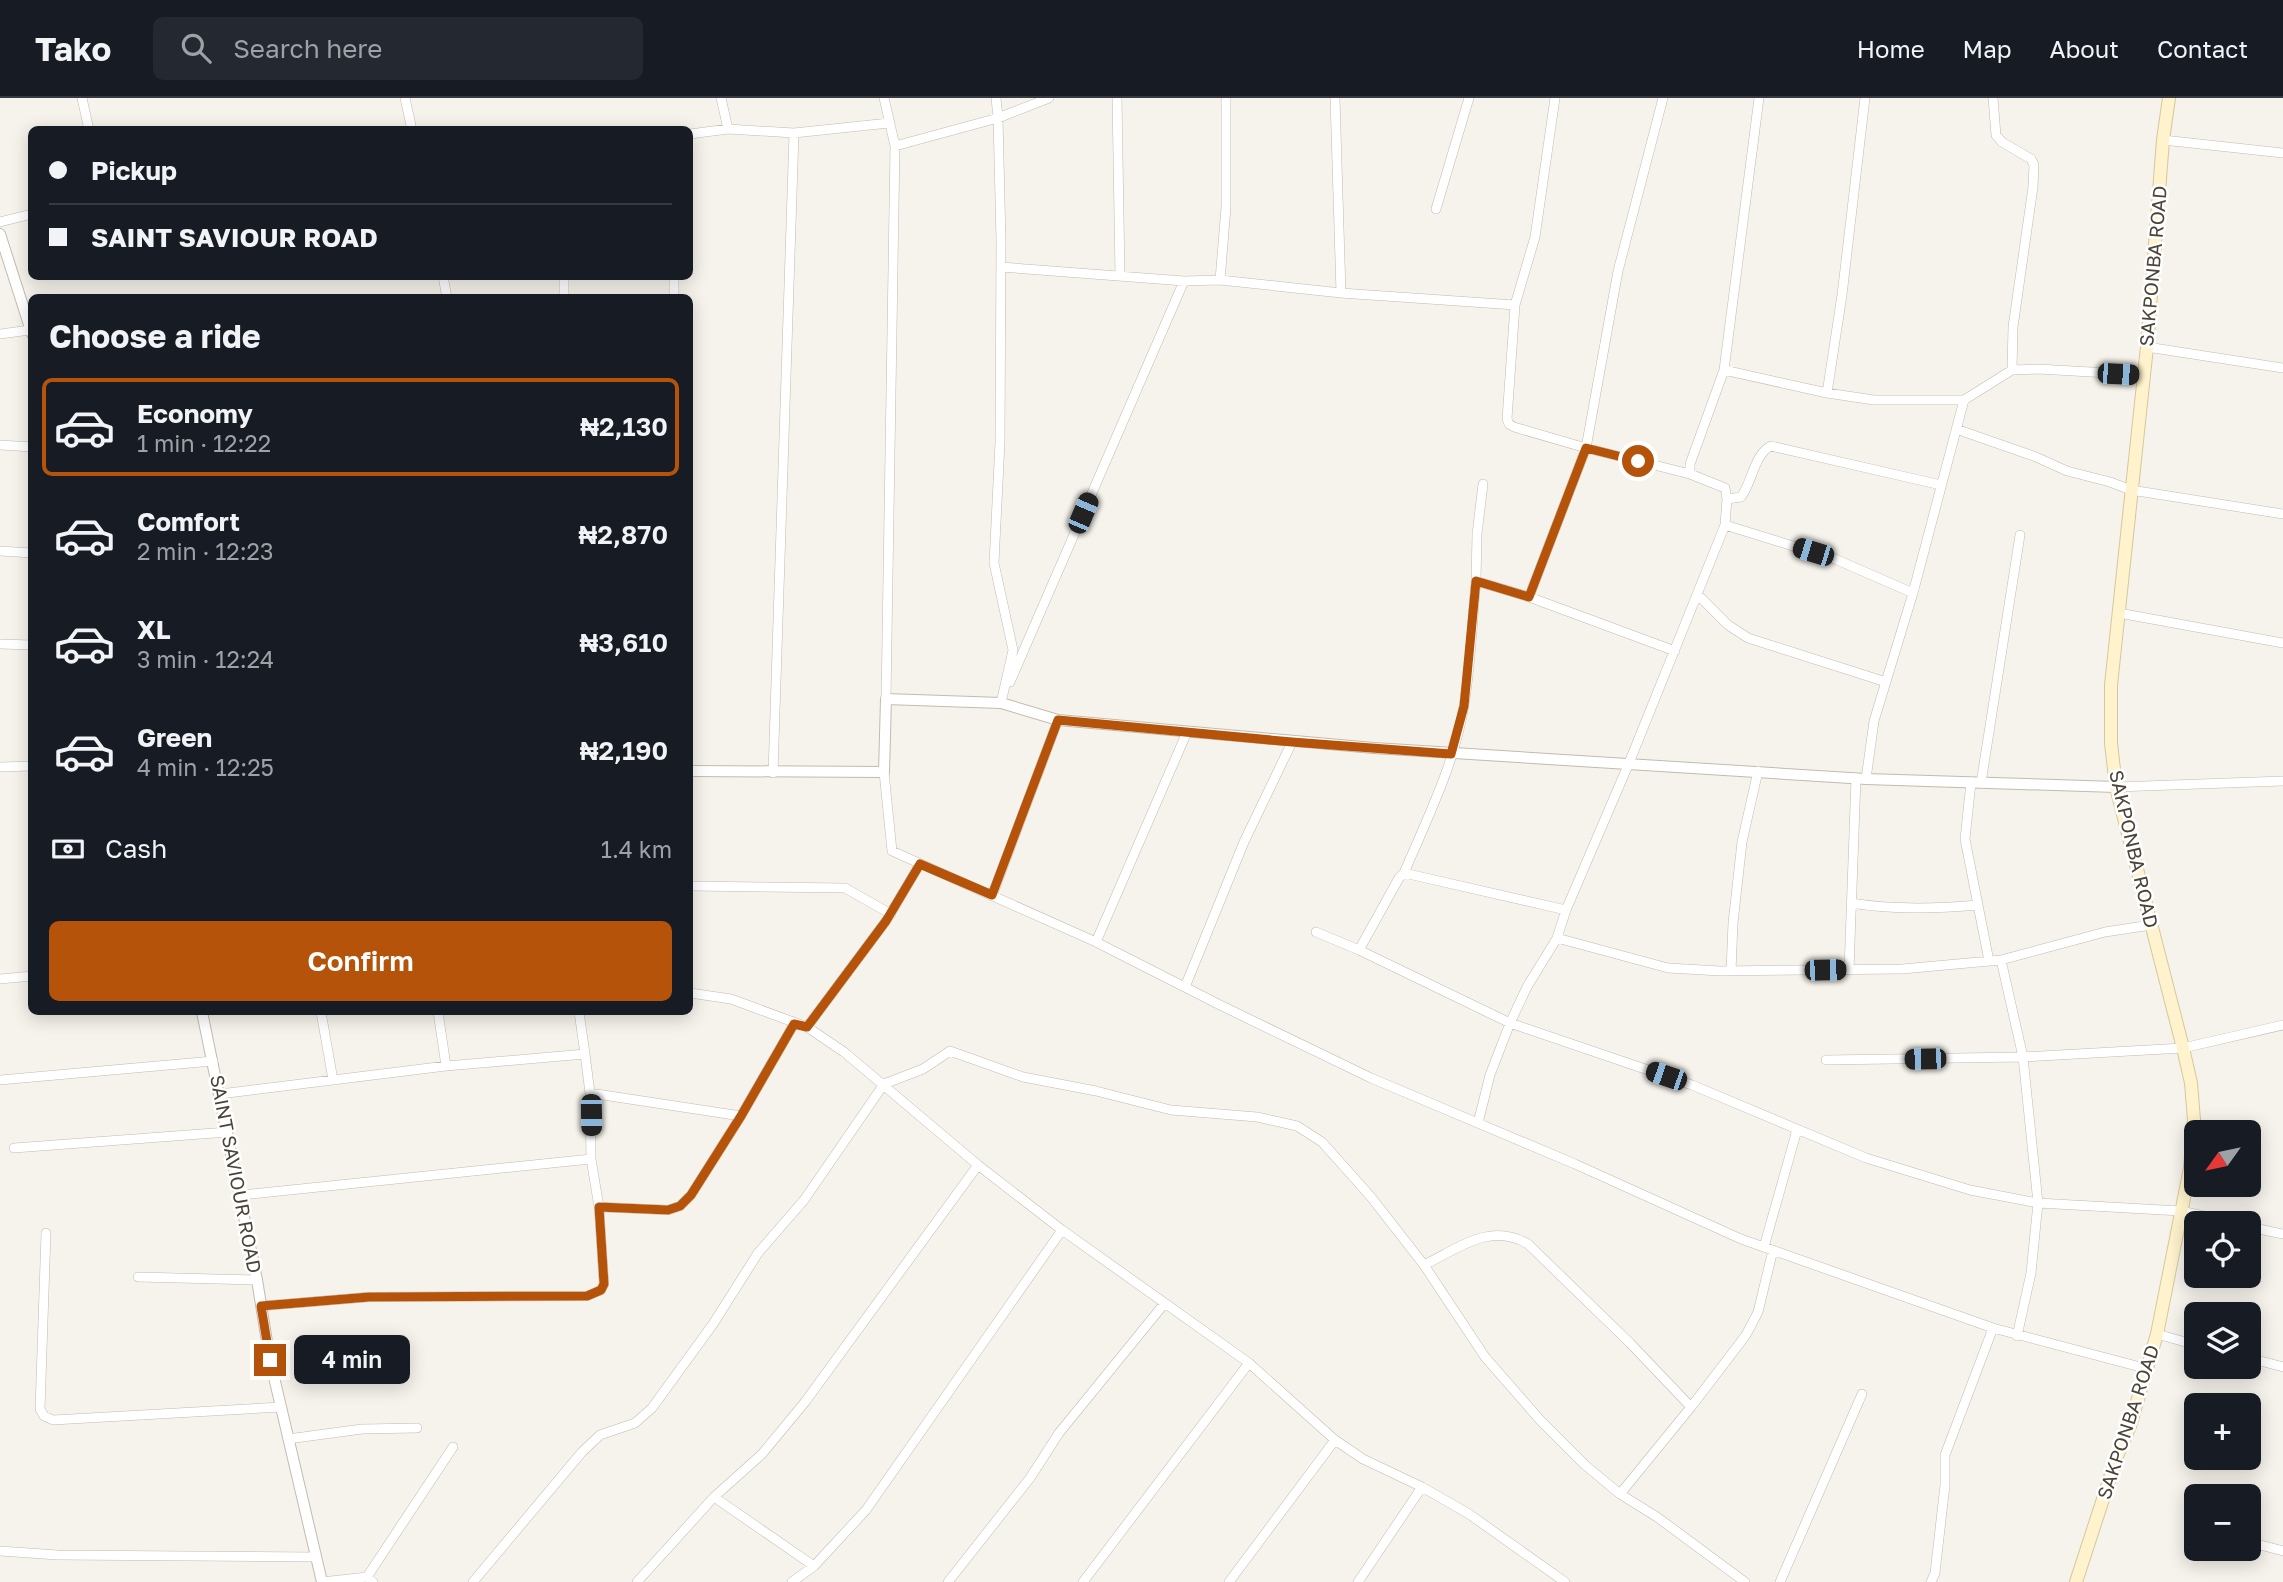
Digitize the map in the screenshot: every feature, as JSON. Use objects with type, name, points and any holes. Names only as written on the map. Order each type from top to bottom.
[{"type":"main road","name":"SAKPONBA ROAD","points":[[2076,1582],[2113,1467],[2130,1426],[2157,1334],[2190,1168],[2194,1119],[2191,1083],[2170,989],[2116,787],[2111,743],[2111,685],[2147,346],[2163,140],[2169,98]]},
{"type":"street","points":[[82,98],[88,126]]},
{"type":"street","points":[[405,98],[411,126]]},
{"type":"street","points":[[721,98],[728,129]]},
{"type":"street","points":[[884,98],[895,146],[884,772],[892,851],[1096,942],[1371,1077],[1741,1239],[2017,1336],[2148,1369]]},
{"type":"street","points":[[996,98],[1001,267],[999,442],[994,563],[1013,650],[1001,703]]},
{"type":"street","points":[[895,146],[998,118],[1049,98]]},
{"type":"street","points":[[1117,98],[1120,275]]},
{"type":"street","points":[[1220,280],[1226,207],[1226,98]]},
{"type":"street","points":[[1335,98],[1341,293]]},
{"type":"street","points":[[1436,209],[1469,98]]},
{"type":"street","points":[[1478,1123],[1490,1075],[1510,1023],[1527,987],[1557,938],[1566,910],[1675,651],[1724,525],[1727,499],[1725,488],[1690,474],[1586,448],[1509,424],[1507,419],[1515,305],[1535,237],[1555,98]]},
{"type":"street","points":[[1529,597],[1586,448],[1618,271],[1663,98]]},
{"type":"street","points":[[1690,474],[1690,464],[1724,370],[1759,98]]},
{"type":"street","points":[[1827,393],[1842,295],[1865,98]]},
{"type":"street","points":[[1993,98],[1996,135],[2001,142],[2027,156],[2034,165],[2013,327],[2012,370]]},
{"type":"street","points":[[693,134],[728,129],[794,133],[889,123]]},
{"type":"street","points":[[773,773],[794,133]]},
{"type":"street","points":[[2163,140],[2283,153]]},
{"type":"street","points":[[0,222],[28,215]]},
{"type":"street","points":[[0,233],[28,322]]},
{"type":"street","points":[[1001,267],[1184,281],[1220,280],[1341,293],[1515,305]]},
{"type":"street","points":[[1001,703],[1184,281]]},
{"type":"street","points":[[0,334],[28,332]]},
{"type":"street","points":[[2147,346],[2283,368]]},
{"type":"street","points":[[1724,370],[1827,393],[1874,400],[1964,400],[2012,370],[2144,375]]},
{"type":"street","points":[[1849,970],[1861,778],[1874,721],[1913,593],[1964,400]]},
{"type":"street","points":[[1956,429],[2036,457],[2067,471],[2131,490],[2283,514]]},
{"type":"street","points":[[0,445],[28,447]]},
{"type":"street","points":[[1727,499],[1741,497],[1762,453],[1772,446],[1941,485]]},
{"type":"street","points":[[1359,950],[1399,878],[1405,873],[1435,801],[1464,706],[1483,484]]},
{"type":"street","points":[[1724,525],[1835,559],[1913,593]]},
{"type":"street","points":[[1989,961],[1965,839],[2020,535]]},
{"type":"street","points":[[0,551],[28,553]]},
{"type":"street","points":[[1476,581],[1529,597],[1675,651]]},
{"type":"street","points":[[1697,594],[1728,625],[1748,638],[1886,682]]},
{"type":"street","points":[[2119,613],[2283,643]]},
{"type":"street","points":[[0,644],[28,645]]},
{"type":"street","points":[[886,699],[1001,703],[1058,720],[1451,754],[1976,783],[2116,787],[2283,781]]},
{"type":"street","points":[[992,895],[1058,720]]},
{"type":"street","points":[[1096,942],[1188,732]]},
{"type":"street","points":[[1185,987],[1244,842],[1292,742]]},
{"type":"street","points":[[0,767],[28,766]]},
{"type":"street","points":[[693,771],[884,772]]},
{"type":"street","points":[[1731,971],[1742,842],[1758,772]]},
{"type":"street","points":[[807,1027],[891,914],[920,864]]},
{"type":"street","points":[[1405,873],[1566,910]]},
{"type":"street","points":[[693,886],[845,888],[891,914]]},
{"type":"street","points":[[1852,903],[1881,908],[1930,909],[1978,905]]},
{"type":"street","points":[[1557,938],[1668,968],[1731,971],[1902,969],[2001,960],[2105,932],[2151,925]]},
{"type":"street","points":[[1316,932],[1510,1023],[1692,1085],[1866,1158],[1970,1190],[2038,1203],[2184,1212]]},
{"type":"street","points":[[2001,960],[2023,1058],[2038,1203],[2031,1273],[2017,1336]]},
{"type":"street","points":[[0,979],[28,976]]},
{"type":"street","points":[[693,993],[730,999],[807,1027],[844,1052],[978,1165],[1062,1230],[1249,1363],[1335,1440],[1363,1459],[1422,1487],[1469,1514],[1565,1582]]},
{"type":"street","name":"SAINT SAVIOUR ROAD","points":[[203,1015],[241,1195],[281,1407],[322,1582]]},
{"type":"street","points":[[322,1015],[334,1080]]},
{"type":"street","points":[[438,1015],[446,1066]]},
{"type":"street","points":[[261,1306],[369,1297],[587,1296],[601,1290],[604,1284],[599,1207],[591,1159],[590,1093],[579,1015]]},
{"type":"street","points":[[599,1207],[668,1210],[680,1206],[691,1195],[741,1116],[794,1024]]},
{"type":"street","points":[[1826,1060],[2023,1058],[2183,1048],[2283,1025]]},
{"type":"street","points":[[473,1582],[582,1452],[600,1435],[635,1423],[652,1408],[713,1324],[758,1253],[804,1200],[884,1084],[923,1069],[950,1051],[1023,1077],[1096,1091],[1171,1110],[1257,1118],[1297,1126],[1322,1142],[1371,1197],[1424,1265],[1485,1357],[1540,1420],[1585,1465],[1620,1494],[1657,1517],[1745,1582]]},
{"type":"street","points":[[220,1094],[446,1066],[585,1054]]},
{"type":"street","points":[[0,1080],[213,1061]]},
{"type":"street","points":[[590,1093],[741,1116]]},
{"type":"street","points":[[1620,1494],[1746,1335],[1758,1312],[1769,1248],[1797,1130]]},
{"type":"street","points":[[14,1147],[228,1132]]},
{"type":"street","points":[[241,1195],[591,1159]]},
{"type":"street","points":[[637,1582],[714,1497],[762,1454],[978,1165]]},
{"type":"street","points":[[2261,1229],[2283,1234]]},
{"type":"street","points":[[792,1582],[814,1566],[866,1510],[1062,1230]]},
{"type":"street","points":[[46,1233],[40,1409],[44,1416],[53,1420],[281,1407]]},
{"type":"street","points":[[1424,1265],[1486,1235],[1510,1235],[1520,1239],[1630,1343],[1691,1407]]},
{"type":"street","points":[[138,1277],[257,1280]]},
{"type":"street","points":[[948,1582],[1030,1478],[1059,1433],[1164,1304]]},
{"type":"street","points":[[1931,1582],[1935,1573],[1943,1504],[1945,1455],[1993,1328]]},
{"type":"street","points":[[2157,1334],[2184,1342]]},
{"type":"street","points":[[2261,1361],[2283,1367]]},
{"type":"street","points":[[1083,1582],[1249,1363]]},
{"type":"street","points":[[1780,1582],[1862,1394]]},
{"type":"street","points":[[288,1438],[362,1429],[417,1429]]},
{"type":"street","points":[[1229,1582],[1335,1440]]},
{"type":"street","points":[[322,1582],[370,1579],[453,1447]]},
{"type":"street","points":[[1358,1582],[1422,1487]]},
{"type":"street","points":[[714,1497],[814,1566]]},
{"type":"street","points":[[2261,1545],[2283,1551]]},
{"type":"street","points":[[0,1552],[316,1557]]},
{"type":"route","points":[[270,1360],[261,1306],[369,1297],[587,1296],[601,1290],[604,1284],[599,1207],[668,1210],[680,1206],[691,1195],[794,1024],[807,1027],[886,921],[920,864],[992,895],[1058,720],[1451,754],[1464,706],[1476,581],[1529,597],[1586,448],[1638,461]]}]
